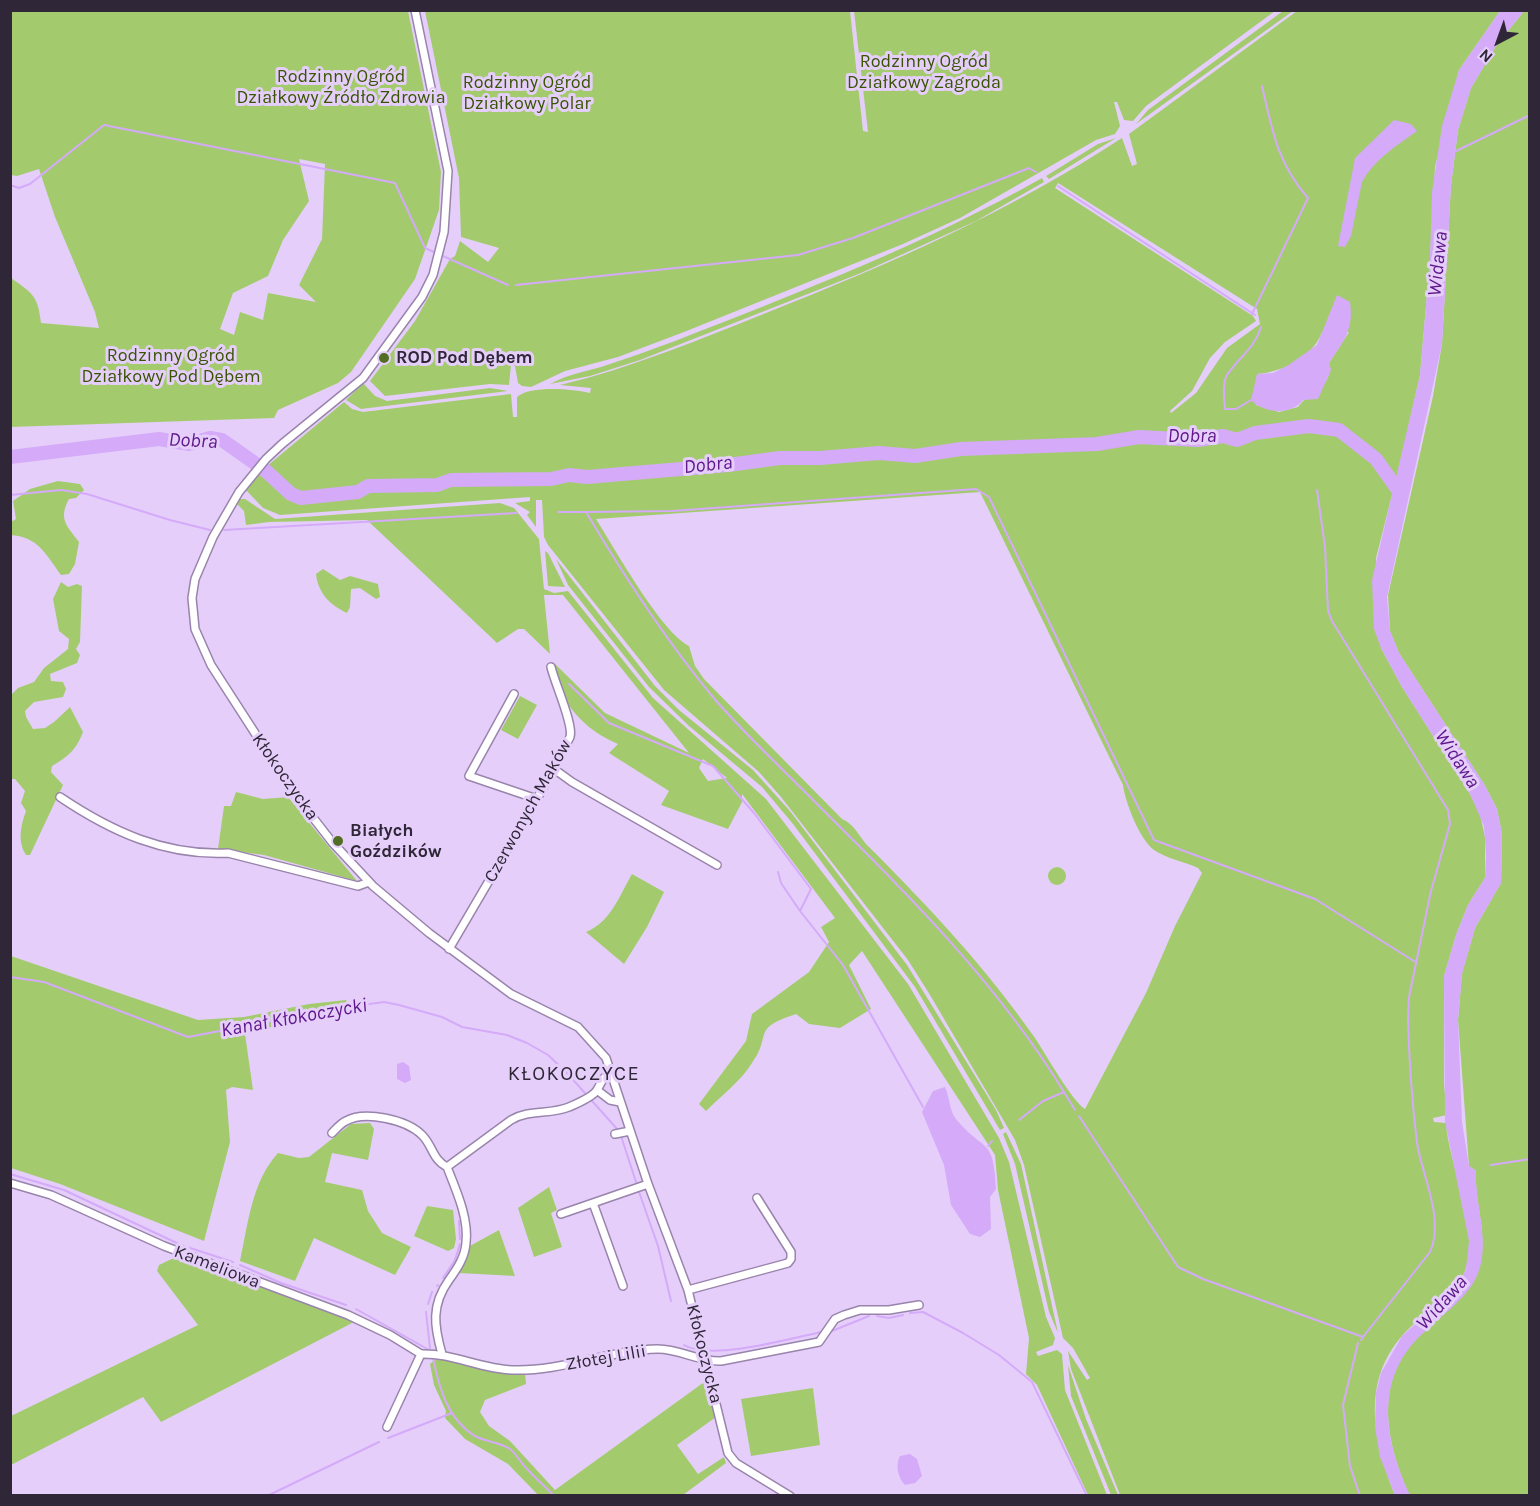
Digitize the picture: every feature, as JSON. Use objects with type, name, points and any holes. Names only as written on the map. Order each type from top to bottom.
[{"type":"street","name":"Kłokoczycka","points":[[415,10],[448,171],[438,261],[422,297],[363,378],[266,459],[250,477],[224,517],[195,579],[192,598],[195,629],[211,665],[293,792],[332,842],[369,882],[449,949],[511,994],[578,1027],[598,1046],[606,1058],[648,1184],[688,1290],[730,1457],[790,1496]]},
{"type":"street","name":"Czerwonych Maków","points":[[449,949],[537,799],[572,732],[551,668]]},
{"type":"street","points":[[514,694],[469,776],[537,799]]},
{"type":"street","points":[[554,769],[572,782],[717,865]]},
{"type":"street","points":[[60,797],[102,825],[166,849],[207,854],[228,853],[358,886],[369,882]]},
{"type":"street","points":[[447,1167],[519,1115],[560,1111],[591,1094],[601,1080],[611,1073]]},
{"type":"street","points":[[591,1094],[620,1102]]},
{"type":"street","points":[[332,1133],[347,1120],[358,1117],[372,1116],[398,1122],[420,1132],[437,1161],[447,1167],[462,1208],[466,1242],[458,1266],[441,1293],[435,1310],[437,1336],[442,1354]]},
{"type":"street","points":[[615,1134],[630,1131]]},
{"type":"street","name":"Kameliowa","points":[[10,1183],[51,1195],[164,1246],[348,1315],[390,1335],[422,1354]]},
{"type":"street","points":[[561,1214],[648,1184]]},
{"type":"street","points":[[688,1290],[788,1263],[791,1259],[791,1252],[757,1198]]},
{"type":"street","points":[[593,1203],[623,1286]]},
{"type":"street","name":"Złotej Lilii","points":[[422,1354],[442,1354],[493,1369],[516,1370],[560,1366],[661,1349],[706,1358],[736,1359],[819,1342],[835,1319],[852,1312],[919,1305]]},
{"type":"street","points":[[387,1426],[422,1354]]},
{"type":"green space","points":[[11,10],[408,11],[441,172],[439,210],[415,279],[351,372],[338,383],[278,410],[274,418],[11,427],[11,278],[24,287],[36,300],[41,323],[99,328],[95,312],[55,217],[39,169],[17,176],[11,175]],"holes":[[[299,159],[325,164],[322,239],[299,285],[316,302],[268,293],[263,320],[240,312],[234,335],[220,329],[233,293],[268,276],[283,240],[309,201]]]},
{"type":"green space","points":[[425,11],[850,11],[863,131],[868,132],[854,11],[1275,11],[1146,106],[1133,121],[1124,120],[1117,102],[1114,102],[1120,126],[1115,134],[1096,140],[960,218],[903,244],[684,332],[618,357],[565,371],[531,387],[518,383],[515,366],[511,365],[509,385],[490,384],[385,396],[370,381],[415,321],[450,259],[455,256],[460,241],[488,262],[499,248],[461,237],[459,178]]},
{"type":"green space","points":[[1283,11],[1293,11],[1136,124],[1148,110]]},
{"type":"green space","points":[[1297,11],[1500,11],[1459,70],[1435,167],[1420,375],[1396,482],[1375,457],[1338,428],[1321,424],[1257,430],[1236,437],[1224,433],[1202,437],[1149,435],[1094,441],[973,447],[918,454],[869,452],[819,457],[770,457],[729,464],[594,476],[533,474],[370,482],[356,487],[319,491],[319,499],[381,491],[437,490],[459,485],[574,478],[592,479],[778,460],[871,455],[911,458],[955,452],[1087,447],[1143,439],[1199,443],[1217,440],[1237,443],[1268,433],[1315,429],[1332,431],[1374,459],[1388,477],[1393,491],[1376,558],[1381,648],[1402,687],[1470,794],[1480,814],[1485,837],[1485,878],[1468,905],[1444,976],[1444,1084],[1447,1115],[1433,1118],[1434,1122],[1446,1123],[1467,1217],[1469,1254],[1465,1271],[1456,1286],[1397,1342],[1385,1362],[1378,1383],[1375,1405],[1376,1427],[1380,1450],[1395,1495],[1120,1495],[1071,1369],[1068,1351],[1087,1380],[1090,1378],[1073,1348],[1063,1338],[1024,1165],[1015,1140],[908,960],[781,797],[759,772],[664,690],[548,545],[544,537],[542,500],[536,500],[536,527],[527,515],[530,512],[515,503],[530,501],[530,497],[280,515],[263,508],[246,490],[267,466],[344,402],[352,409],[363,412],[511,394],[513,417],[517,417],[517,397],[523,393],[552,389],[590,393],[591,388],[560,385],[638,362],[690,343],[904,255],[1036,190],[1122,138],[1132,166],[1137,164],[1129,134]],"holes":[[[1058,183],[1257,309],[1260,324],[1227,348],[1196,393],[1171,413],[1170,411],[1192,391],[1210,358],[1225,342],[1256,321],[1253,316],[1055,188]],[[1322,332],[1349,332],[1329,363],[1328,378],[1320,388],[1298,407],[1279,412],[1256,405],[1257,374],[1277,370],[1296,362],[1318,341]],[[980,492],[1123,785],[1139,830],[1154,850],[1198,868],[1202,873],[1175,926],[1146,993],[1085,1109],[1066,1087],[1017,1012],[957,939],[866,844],[854,828],[842,819],[704,679],[695,666],[689,646],[678,638],[652,608],[596,519]]]},
{"type":"green space","points":[[1524,11],[1529,11],[1529,1495],[1410,1496],[1394,1454],[1390,1432],[1388,1410],[1390,1389],[1396,1368],[1407,1349],[1462,1295],[1474,1279],[1481,1259],[1482,1234],[1476,1171],[1469,1166],[1458,1020],[1462,973],[1475,928],[1501,883],[1502,834],[1497,809],[1484,784],[1399,653],[1390,631],[1388,595],[1433,396],[1442,344],[1451,185],[1458,130],[1471,88],[1496,46]]},
{"type":"green space","points":[[1116,138],[1049,179],[1046,176],[1098,144]]},
{"type":"green space","points":[[1042,178],[1044,182],[976,221],[861,273],[640,360],[590,376],[550,384],[675,341],[815,285],[907,246]]},
{"type":"green space","points":[[363,383],[375,396],[387,401],[490,388],[508,391],[361,409],[346,400]]},
{"type":"green space","points":[[58,481],[80,484],[84,490],[76,498],[69,499],[64,512],[65,522],[79,542],[75,564],[69,574],[61,575],[35,543],[20,536],[10,535],[11,522],[16,519],[13,501],[30,489]]},
{"type":"green space","points":[[239,499],[245,499],[275,519],[500,503],[514,508],[539,539],[544,589],[554,593],[568,591],[653,698],[766,799],[908,984],[999,1138],[1009,1162],[1046,1317],[1055,1338],[1053,1345],[1036,1352],[1038,1356],[1057,1350],[1062,1354],[1065,1390],[1107,1495],[1088,1495],[1037,1385],[1026,1374],[1029,1338],[998,1190],[995,1155],[862,951],[849,965],[871,1009],[840,1028],[809,1024],[796,1014],[782,1019],[767,1028],[758,1053],[742,1076],[706,1111],[699,1104],[746,1041],[752,1014],[809,972],[829,942],[821,927],[835,918],[742,794],[742,802],[728,829],[661,805],[669,791],[609,753],[618,744],[595,731],[575,713],[561,690],[555,664],[605,713],[689,753],[563,595],[544,595],[550,654],[524,629],[518,629],[497,643],[367,520],[269,522],[246,525],[244,511],[236,503]],"holes":[[[703,759],[727,778],[708,781],[699,768]]]},
{"type":"green space","points":[[545,551],[548,553],[565,587],[548,586]]},
{"type":"green space","points":[[556,559],[655,686],[679,710],[753,770],[790,811],[907,965],[996,1110],[1004,1128],[1000,1130],[915,987],[793,824],[762,787],[689,726],[649,687],[568,585]]},
{"type":"green space","points":[[323,569],[340,580],[350,576],[378,584],[380,597],[376,599],[360,588],[351,589],[350,607],[347,613],[330,602],[322,593],[316,574]]},
{"type":"green space","points":[[61,582],[68,587],[77,584],[82,586],[80,642],[76,649],[80,655],[77,663],[50,674],[51,681],[63,682],[66,689],[63,697],[34,702],[25,711],[33,729],[45,728],[70,707],[83,732],[78,744],[71,752],[52,766],[51,772],[63,785],[30,855],[26,855],[21,839],[21,827],[26,811],[21,803],[25,791],[15,779],[11,779],[11,695],[18,688],[34,682],[44,668],[68,649],[69,639],[59,631],[53,599]]},
{"type":"green space","points":[[520,696],[537,705],[518,739],[501,730]]},
{"type":"green space","points":[[236,792],[263,799],[288,797],[357,881],[264,855],[218,849],[224,806],[231,806]]},
{"type":"green space","points":[[1057,867],[1063,870],[1066,876],[1063,882],[1057,885],[1051,882],[1048,876],[1051,870]]},
{"type":"green space","points":[[632,874],[664,892],[647,927],[624,964],[586,932],[595,928],[608,915]]},
{"type":"green space","points":[[11,956],[198,1020],[244,1017],[309,1004],[346,1000],[349,1006],[245,1034],[253,1090],[232,1087],[226,1090],[230,1142],[204,1241],[60,1184],[11,1168]]},
{"type":"green space","points":[[370,1123],[374,1129],[368,1160],[332,1153],[325,1182],[362,1190],[368,1211],[382,1233],[411,1247],[395,1275],[314,1238],[295,1281],[240,1261],[252,1204],[262,1176],[278,1153],[299,1158],[309,1157],[351,1124]]},
{"type":"green space","points":[[1006,1132],[1021,1164],[1058,1333],[1049,1312],[1015,1164],[1003,1134]]},
{"type":"green space","points":[[549,1187],[557,1210],[551,1213],[562,1247],[534,1257],[518,1208]]},
{"type":"green space","points":[[427,1206],[453,1210],[456,1239],[454,1248],[448,1251],[414,1236]]},
{"type":"green space","points":[[499,1230],[515,1276],[459,1273],[467,1257],[468,1247]]},
{"type":"green space","points":[[178,1256],[354,1322],[161,1422],[143,1397],[11,1465],[11,1416],[198,1325],[157,1271],[159,1265]]},
{"type":"green space","points":[[437,1358],[492,1372],[525,1373],[526,1384],[485,1400],[480,1412],[489,1426],[510,1441],[555,1490],[707,1380],[716,1417],[677,1445],[698,1474],[724,1457],[726,1463],[683,1495],[538,1495],[508,1464],[465,1439],[445,1418],[446,1411],[434,1385],[430,1364]]},
{"type":"green space","points":[[1068,1365],[1086,1419],[1118,1495],[1111,1495],[1071,1396]]},
{"type":"green space","points":[[813,1388],[820,1445],[751,1456],[741,1399]]},
{"type":"water","name":"Widawa","points":[[1500,11],[1524,11],[1496,46],[1471,88],[1458,130],[1451,185],[1442,344],[1387,597],[1390,631],[1399,653],[1484,784],[1497,809],[1502,834],[1501,883],[1475,928],[1462,974],[1458,1020],[1462,1122],[1469,1166],[1476,1171],[1482,1226],[1480,1267],[1470,1288],[1457,1303],[1421,1335],[1406,1353],[1396,1372],[1390,1392],[1388,1412],[1390,1433],[1394,1454],[1410,1495],[1395,1495],[1380,1457],[1375,1427],[1376,1393],[1381,1373],[1402,1336],[1440,1302],[1460,1281],[1466,1269],[1469,1241],[1445,1121],[1444,976],[1468,905],[1485,878],[1486,855],[1484,826],[1470,794],[1402,687],[1381,648],[1374,629],[1372,580],[1420,375],[1430,260],[1432,192],[1442,126],[1459,70]]},
{"type":"water","points":[[1394,120],[1411,124],[1417,131],[1386,154],[1367,174],[1362,182],[1351,236],[1345,247],[1338,246],[1355,158]]},
{"type":"water","points":[[1337,295],[1350,302],[1351,320],[1347,334],[1329,363],[1331,370],[1318,399],[1303,400],[1292,408],[1278,411],[1257,405],[1251,400],[1257,374],[1273,373],[1317,345]]},
{"type":"water","points":[[403,1062],[409,1066],[411,1080],[405,1083],[397,1079],[397,1064]]},
{"type":"water","points":[[945,1087],[956,1119],[986,1147],[993,1160],[996,1189],[990,1197],[991,1229],[980,1237],[970,1234],[951,1205],[944,1165],[922,1112],[933,1091]]},
{"type":"water","points":[[910,1454],[917,1459],[922,1476],[915,1483],[905,1485],[899,1475],[898,1463],[900,1456]]},
{"type":"waterway","points":[[1252,314],[1308,198],[1282,159],[1262,86]]},
{"type":"waterway","points":[[1452,153],[1530,115]]},
{"type":"waterway","points":[[10,185],[19,188],[30,184],[104,125],[395,183],[425,248],[508,285]]},
{"type":"waterway","points":[[516,285],[798,255],[853,238],[1029,168],[1036,172]]},
{"type":"waterway","points":[[1058,186],[1255,315]]},
{"type":"waterway","points":[[1251,400],[1236,409],[1225,409],[1224,382],[1227,375],[1255,341],[1261,327]]},
{"type":"waterway","name":"Dobra","points":[[10,457],[159,439],[189,444],[210,438],[222,440],[266,471],[291,494],[301,498],[358,492],[368,486],[437,485],[451,480],[551,479],[569,475],[587,477],[728,465],[780,458],[820,458],[879,453],[915,456],[961,449],[1097,444],[1139,437],[1198,440],[1223,436],[1237,440],[1255,433],[1309,426],[1339,430],[1376,459],[1400,493]]},
{"type":"waterway","points":[[1064,1092],[1011,1015],[952,944],[889,876],[752,740],[712,696],[646,607],[586,512],[672,511],[976,489],[989,497],[1154,840],[1315,899],[1417,963]]},
{"type":"waterway","points":[[10,495],[61,490],[87,494],[210,530]]},
{"type":"waterway","points":[[1317,490],[1325,547],[1328,611],[1448,810],[1450,824],[1431,891],[1409,997],[1408,1018],[1417,1143],[1434,1212],[1434,1239],[1430,1252],[1363,1337]]},
{"type":"waterway","points":[[558,512],[585,512]]},
{"type":"waterway","points":[[224,530],[516,513]]},
{"type":"waterway","points":[[569,684],[609,723],[713,766],[754,813],[811,889],[800,911],[843,965],[923,1107]]},
{"type":"waterway","points":[[778,872],[781,883],[800,911]]},
{"type":"waterway","name":"Kanał Kłokoczycki","points":[[10,977],[44,982],[188,1037],[340,1008],[384,1002],[399,1005],[442,1017],[462,1027],[507,1035],[527,1043],[548,1055],[567,1073],[618,1130]]},
{"type":"waterway","points":[[1019,1120],[1043,1101],[1064,1092],[1075,1110]]},
{"type":"waterway","points":[[1079,1116],[1178,1267],[1203,1279],[1363,1337],[1361,1340]]},
{"type":"waterway","name":"Kanał Kłokoczycki","points":[[621,1136],[636,1182]]},
{"type":"waterway","points":[[988,1146],[992,1141]]},
{"type":"waterway","points":[[1491,1165],[1530,1159]]},
{"type":"waterway","points":[[10,1174],[64,1190],[181,1245],[233,1262]]},
{"type":"waterway","name":"Kanał Kłokoczycki","points":[[639,1192],[658,1246],[671,1301]]},
{"type":"waterway","points":[[459,1221],[460,1239]]},
{"type":"waterway","points":[[443,1278],[455,1260],[460,1244]]},
{"type":"waterway","points":[[240,1265],[281,1283],[346,1305]]},
{"type":"waterway","points":[[428,1304],[432,1292]]},
{"type":"waterway","points":[[356,1309],[431,1351]]},
{"type":"waterway","points":[[426,1312],[430,1348]]},
{"type":"waterway","name":"Kanał Kłokoczycki","points":[[910,1313],[923,1312],[963,1333],[999,1355],[1032,1382],[1087,1496]]},
{"type":"waterway","name":"Kanał Kłokoczycki","points":[[877,1316],[889,1318],[903,1315]]},
{"type":"waterway","name":"Kanał Kłokoczycki","points":[[832,1331],[869,1316]]},
{"type":"waterway","name":"Kanał Kłokoczycki","points":[[684,1345],[712,1351],[731,1350],[821,1332]]},
{"type":"waterway","points":[[1358,1343],[1343,1405],[1350,1466],[1360,1496]]},
{"type":"waterway","points":[[433,1358],[446,1402],[457,1421],[475,1436],[510,1449],[554,1496]]},
{"type":"waterway","points":[[388,1438],[452,1413]]},
{"type":"waterway","points":[[267,1496],[379,1442]]},
{"type":"place","name":"ROD Pod Dębem","points":[[384,358]]},
{"type":"place","name":"Białych Goździków","points":[[338,841]]},
{"type":"district","name":"KŁOKOCZYCE","points":[[574,1074]]},
{"type":"park label","name":"Rodzinny Ogród Działkowy Zagroda","points":[[924,72]]},
{"type":"park label","name":"Rodzinny Ogród Działkowy Źródło Zdrowia","points":[[341,88]]},
{"type":"park label","name":"Rodzinny Ogród Działkowy Polar","points":[[527,94]]},
{"type":"park label","name":"Rodzinny Ogród Działkowy Pod Dębem","points":[[171,366]]}]
